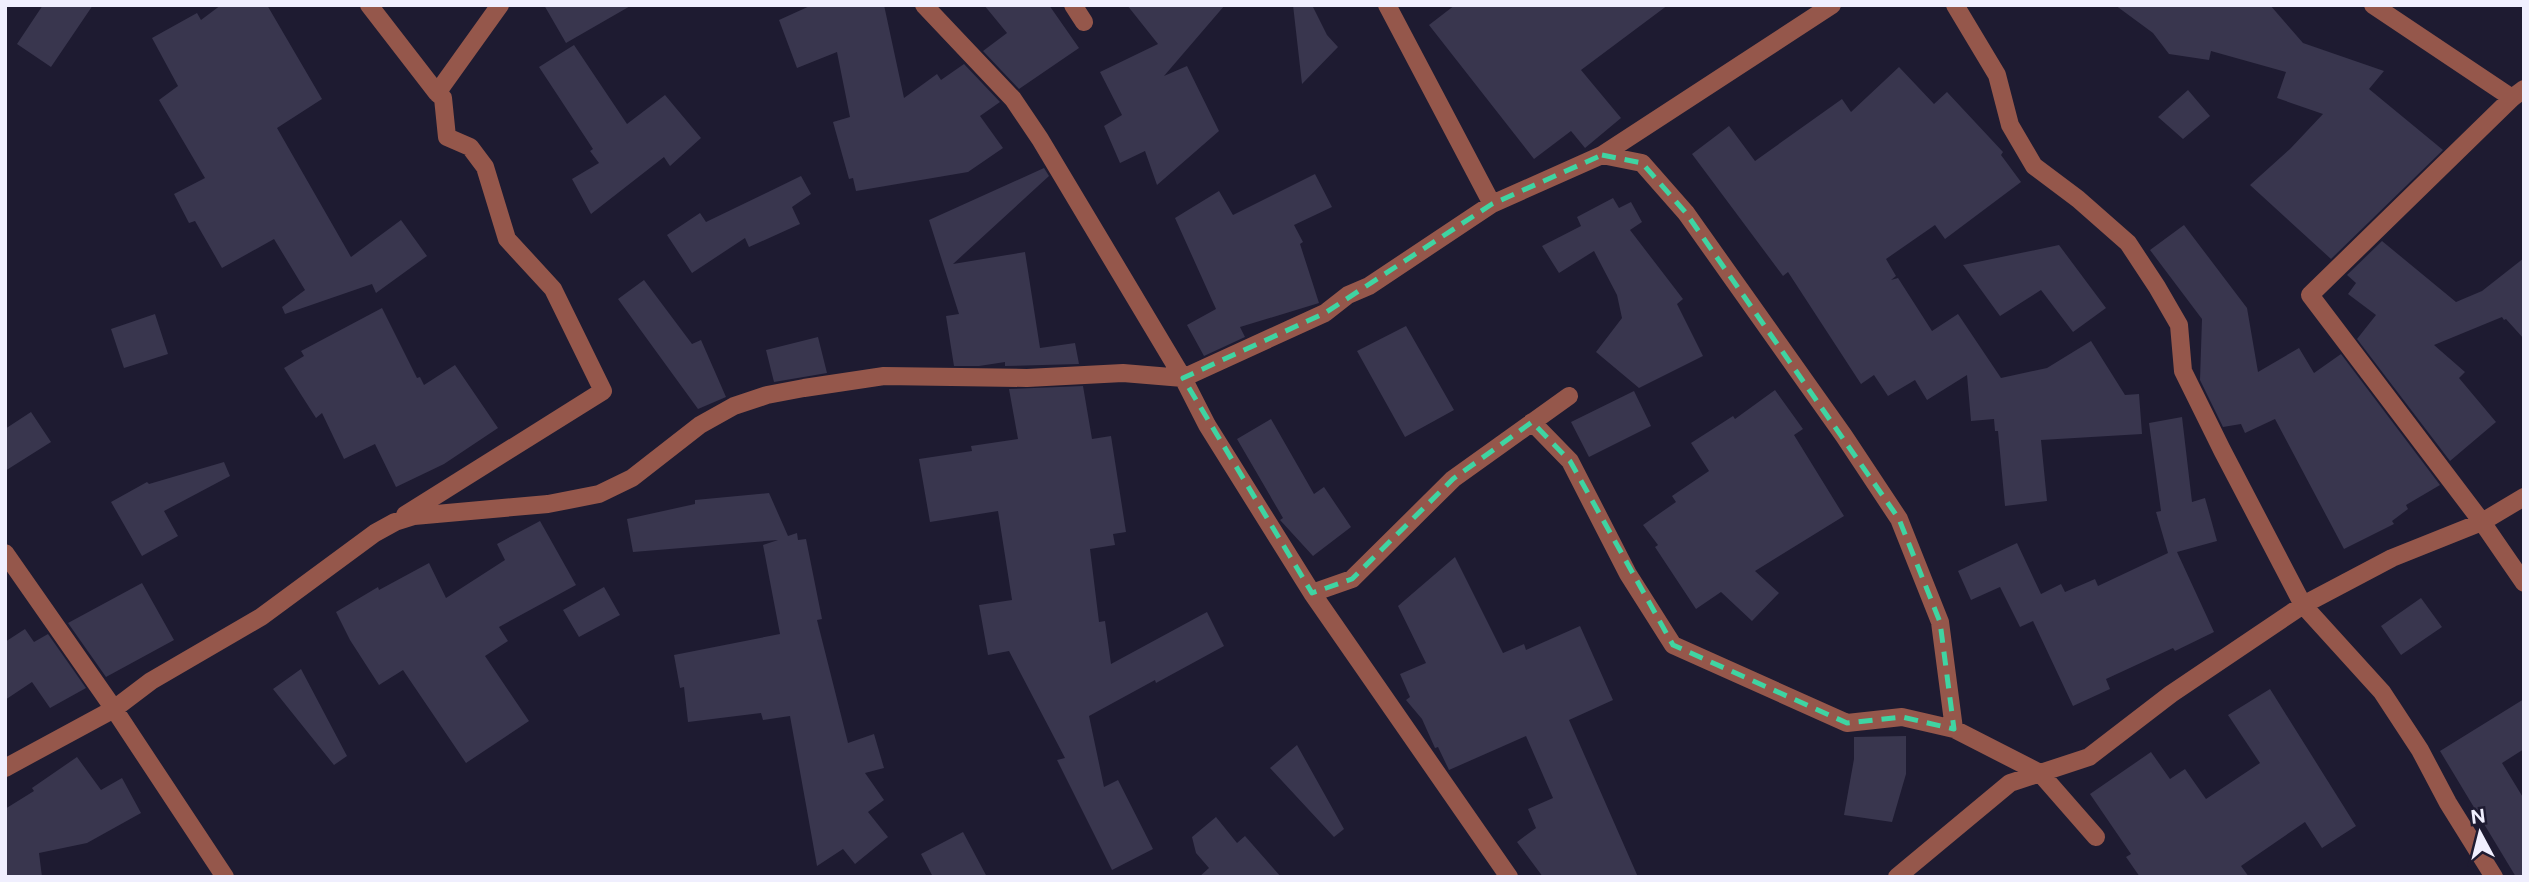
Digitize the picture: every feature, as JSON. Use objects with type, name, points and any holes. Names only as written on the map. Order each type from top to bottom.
[{"type":"street","points":[[5,768],[114,709],[151,681],[261,617],[375,533],[603,391],[553,289],[507,239],[485,167],[470,148],[447,137],[443,98],[369,5]]},
{"type":"street","points":[[437,93],[500,5]]},
{"type":"street","points":[[924,5],[1013,99],[1034,129],[1182,378],[1207,425],[1312,593],[1509,877]]},
{"type":"street","points":[[1073,5],[1084,22]]},
{"type":"street","points":[[1387,5],[1492,204]]},
{"type":"street","points":[[375,533],[414,516],[548,504],[599,494],[632,478],[700,425],[734,406],[804,387],[884,376],[1027,378],[1122,373],[1182,378],[1325,313],[1348,295],[1369,286],[1492,204],[1602,155],[1832,5]]},
{"type":"street","points":[[1955,5],[1997,75],[2010,125],[2034,166],[2078,199],[2128,243],[2179,325],[2183,370],[2304,605],[2382,692],[2420,750],[2448,803],[2494,877]]},
{"type":"street","points":[[2374,5],[2518,94],[2310,295],[2482,522],[2524,583]]},
{"type":"street","points":[[1602,155],[1642,163],[1686,213],[1844,436],[1899,519],[1940,622],[1954,729]]},
{"type":"street","points":[[1312,593],[1352,579],[1454,479],[1569,396]]},
{"type":"street","points":[[1532,422],[1570,461],[1629,573],[1673,645],[1847,723],[1902,717],[1954,729],[2040,773],[2096,837]]},
{"type":"street","points":[[1897,877],[2010,783],[2088,757],[2171,694],[2304,605],[2392,558],[2482,522],[2524,497]]},
{"type":"street","points":[[5,553],[114,709],[225,877]]},
{"type":"highlighted area","points":[[1602,155],[1642,163],[1686,213],[1899,519],[1940,622],[1954,729],[1902,717],[1847,723],[1673,645],[1570,461],[1532,422],[1453,479],[1352,579],[1312,593],[1183,378],[1325,313],[1492,204]]},
{"type":"building","points":[[43,5],[93,5],[51,67],[17,44]]},
{"type":"building","points":[[221,5],[267,5],[322,99],[277,128],[351,257],[401,220],[427,256],[376,293],[372,284],[285,314],[282,307],[305,290],[274,239],[222,268],[195,221],[189,223],[174,194],[205,178],[159,100],[178,86],[152,38],[197,13],[201,20]]},
{"type":"building","points":[[544,5],[632,5],[566,43]]},
{"type":"building","points":[[812,5],[884,5],[904,98],[937,74],[941,80],[964,64],[1000,102],[980,116],[1003,148],[968,172],[856,191],[853,178],[849,179],[833,122],[850,117],[837,52],[797,68],[779,20]]},
{"type":"building","points":[[984,5],[1049,5],[1079,48],[1019,89],[983,51],[1007,33]]},
{"type":"building","points":[[1127,5],[1225,5],[1164,76],[1187,66],[1219,131],[1157,185],[1145,151],[1120,163],[1104,126],[1122,115],[1100,72],[1158,44]]},
{"type":"building","points":[[1293,5],[1312,5],[1327,35],[1338,47],[1302,84]]},
{"type":"building","points":[[1455,5],[1668,5],[1581,70],[1621,118],[1585,148],[1571,131],[1534,159],[1429,25]]},
{"type":"building","points":[[2115,5],[2270,5],[2303,43],[2384,71],[2369,89],[2443,150],[2331,259],[2250,185],[2323,114],[2277,98],[2286,72],[2211,51],[2209,60],[2169,54],[2153,33]]},
{"type":"building","points":[[574,45],[627,124],[665,95],[701,138],[670,166],[664,157],[591,214],[572,179],[599,163],[590,151],[593,149],[539,67]]},
{"type":"building","points":[[1899,67],[1934,104],[1947,92],[2003,152],[2001,155],[2021,182],[1945,239],[1935,225],[1886,259],[1896,276],[1891,280],[1898,278],[1932,331],[1958,314],[2001,378],[2047,368],[2091,341],[2125,395],[2139,394],[2142,434],[2041,440],[2047,501],[2005,506],[1998,431],[1995,431],[1994,419],[1971,421],[1967,375],[1927,400],[1915,380],[1888,396],[1874,375],[1861,384],[1788,272],[1783,276],[1692,154],[1729,126],[1755,161],[1842,99],[1851,112]]},
{"type":"building","points":[[2188,90],[2210,116],[2183,139],[2158,117]]},
{"type":"building","points":[[1044,168],[1049,176],[953,264],[1025,252],[1040,348],[1075,343],[1079,364],[1005,366],[1005,362],[954,366],[946,316],[959,314],[929,220]]},
{"type":"building","points":[[1315,174],[1332,207],[1294,225],[1303,242],[1300,244],[1319,303],[1240,327],[1245,337],[1204,356],[1187,325],[1216,309],[1175,218],[1219,191],[1233,215]]},
{"type":"building","points":[[801,176],[811,194],[792,207],[800,224],[749,247],[745,238],[692,273],[667,235],[700,213],[706,222]]},
{"type":"building","points":[[1613,198],[1619,208],[1631,202],[1642,222],[1630,230],[1683,299],[1677,304],[1703,356],[1639,388],[1596,352],[1622,318],[1617,295],[1594,251],[1559,273],[1542,246],[1581,226],[1577,217]]},
{"type":"building","points":[[2184,225],[2247,308],[2258,372],[2299,348],[2314,373],[2341,354],[2440,485],[2406,505],[2408,509],[2392,521],[2394,524],[2344,549],[2275,419],[2245,433],[2241,424],[2223,427],[2200,380],[2202,319],[2150,250]]},
{"type":"building","points":[[2382,241],[2456,302],[2482,291],[2524,258],[2524,339],[2502,317],[2434,345],[2465,372],[2459,378],[2496,422],[2450,461],[2357,339],[2376,315],[2348,294],[2356,283],[2347,275]]},
{"type":"building","points":[[2059,245],[2106,308],[2073,332],[2041,290],[2000,316],[1963,265]]},
{"type":"building","points":[[644,280],[692,344],[701,340],[726,397],[698,409],[618,299]]},
{"type":"building","points":[[382,308],[417,378],[420,377],[424,385],[455,365],[498,428],[444,464],[396,487],[375,444],[344,459],[322,413],[316,418],[284,368],[304,356],[301,351]]},
{"type":"building","points":[[155,314],[168,354],[124,368],[111,329]]},
{"type":"building","points":[[1406,326],[1454,410],[1405,437],[1357,351]]},
{"type":"building","points":[[818,337],[827,373],[774,382],[766,350]]},
{"type":"building","points":[[1083,386],[1092,439],[1111,436],[1126,532],[1113,534],[1115,545],[1090,549],[1099,622],[1105,621],[1111,664],[1207,612],[1224,646],[1089,716],[1104,787],[1118,780],[1153,849],[1112,870],[1057,760],[1065,758],[1009,651],[988,655],[979,605],[1012,600],[998,511],[930,522],[919,459],[972,451],[971,446],[1018,439],[1009,389]]},
{"type":"building","points":[[1775,390],[1803,429],[1794,435],[1844,516],[1755,571],[1779,593],[1752,621],[1721,592],[1696,609],[1643,525],[1676,502],[1672,496],[1709,471],[1691,443],[1733,416],[1735,419]]},
{"type":"building","points":[[1634,391],[1651,426],[1589,457],[1571,422]]},
{"type":"building","points":[[31,412],[51,442],[5,471],[5,429]]},
{"type":"building","points":[[2182,417],[2192,502],[2205,498],[2217,541],[2177,552],[2214,632],[2106,679],[2110,689],[2073,706],[2033,621],[2020,627],[2000,587],[1971,600],[1958,571],[2017,543],[2041,594],[2061,584],[2065,592],[2095,579],[2098,586],[2168,553],[2156,512],[2161,511],[2149,423]]},
{"type":"building","points":[[1271,419],[1314,494],[1324,487],[1351,527],[1313,556],[1280,520],[1283,518],[1237,439]]},
{"type":"building","points":[[224,462],[230,476],[164,511],[178,536],[142,556],[111,502],[147,482],[149,484]]},
{"type":"building","points":[[769,493],[788,536],[797,533],[798,540],[806,539],[822,619],[817,620],[848,743],[874,734],[884,768],[865,773],[884,800],[868,812],[888,837],[855,864],[843,849],[817,866],[790,716],[763,720],[761,713],[688,722],[684,687],[680,688],[674,655],[780,634],[763,545],[778,540],[633,552],[627,519],[695,504],[695,500]]},
{"type":"building","points":[[540,521],[576,585],[499,627],[508,641],[485,656],[529,721],[466,763],[403,670],[379,685],[350,640],[336,612],[378,587],[379,590],[429,563],[446,598],[505,560],[497,544]]},
{"type":"building","points":[[1455,557],[1503,653],[1524,644],[1526,650],[1580,626],[1613,700],[1569,720],[1638,877],[1543,877],[1517,842],[1536,828],[1528,809],[1553,798],[1526,736],[1449,770],[1422,719],[1406,700],[1410,697],[1400,674],[1426,663],[1398,606]]},
{"type":"building","points":[[142,583],[174,640],[106,677],[68,623]]},
{"type":"building","points":[[604,587],[620,615],[579,637],[563,610]]},
{"type":"building","points":[[2421,598],[2442,627],[2401,655],[2381,626]]},
{"type":"building","points":[[25,629],[34,642],[48,634],[86,688],[50,708],[32,682],[5,700],[5,642]]},
{"type":"building","points":[[301,669],[347,756],[334,765],[273,689]]},
{"type":"building","points":[[2270,689],[2356,826],[2322,848],[2305,822],[2241,866],[2249,877],[2140,877],[2126,857],[2131,854],[2090,794],[2151,752],[2170,779],[2185,769],[2206,799],[2260,763],[2228,715]]},
{"type":"building","points":[[2524,699],[2524,749],[2502,763],[2524,799],[2524,877],[2516,877],[2440,751]]},
{"type":"building","points":[[1906,736],[1906,774],[1892,822],[1844,815],[1854,759],[1854,737]]},
{"type":"building","points":[[1297,745],[1344,829],[1334,837],[1270,768]]},
{"type":"building","points":[[77,757],[101,790],[122,778],[141,813],[87,843],[39,853],[42,877],[5,877],[5,809],[34,791],[32,788]]},
{"type":"building","points":[[1216,817],[1237,843],[1245,836],[1281,877],[1199,877],[1209,868],[1196,853],[1192,837]]},
{"type":"building","points":[[963,832],[987,877],[933,877],[921,854]]}]
